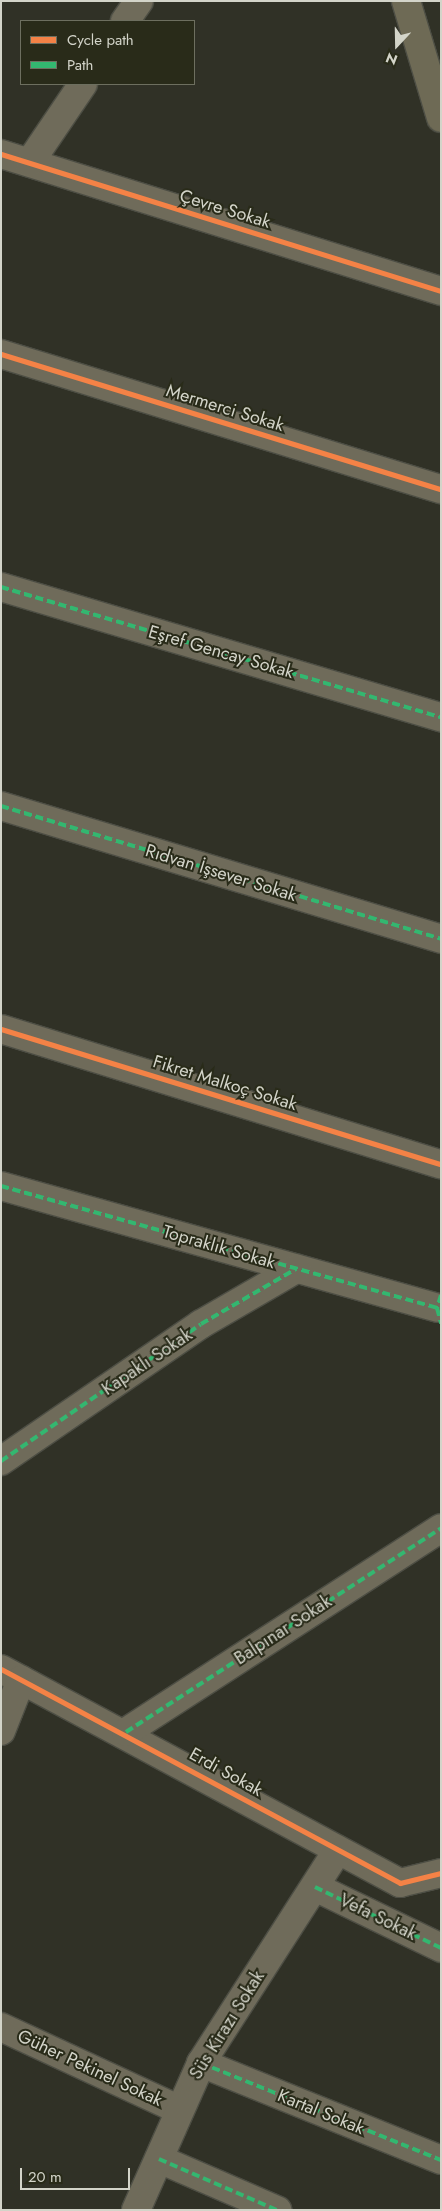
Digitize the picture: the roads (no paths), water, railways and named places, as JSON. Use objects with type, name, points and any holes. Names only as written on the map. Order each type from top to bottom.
[{"type":"main road","points":[[406,1],[441,118]]},
{"type":"street","points":[[126,20],[139,1]]},
{"type":"street","points":[[30,162],[82,85]]},
{"type":"street","name":"Çevre Sokak","points":[[1,154],[441,291]]},
{"type":"street","name":"Mermerci Sokak","points":[[1,354],[441,489]]},
{"type":"street","name":"Eşref Gencay Sokak","points":[[1,587],[441,717]]},
{"type":"street","name":"Rıdvan İşsever Sokak","points":[[1,806],[441,939]]},
{"type":"street","name":"Fikret Malkoç Sokak","points":[[1,1029],[441,1164]]},
{"type":"street","name":"Topraklık Sokak","points":[[1,1186],[439,1308]]},
{"type":"street","name":"Kapaklı Sokak","points":[[1,1461],[201,1324],[296,1269]]},
{"type":"street","name":"Balpınar Sokak","points":[[126,1732],[441,1528]]},
{"type":"street","points":[[1,1731],[11,1674]]},
{"type":"street","name":"Erdi Sokak","points":[[11,1674],[126,1732],[400,1883],[441,1873]]},
{"type":"street","name":"Süs Kirazı Sokak","points":[[136,2210],[159,2159],[178,2109],[201,2063],[316,1887],[338,1850]]},
{"type":"street","name":"Vefa Sokak","points":[[316,1887],[441,1948]]},
{"type":"street","name":"Güher Pekinel Sokak","points":[[1,2027],[178,2109]]},
{"type":"street","name":"Kartal Sokak","points":[[201,2063],[441,2160]]},
{"type":"street","points":[[159,2159],[277,2210]]}]
